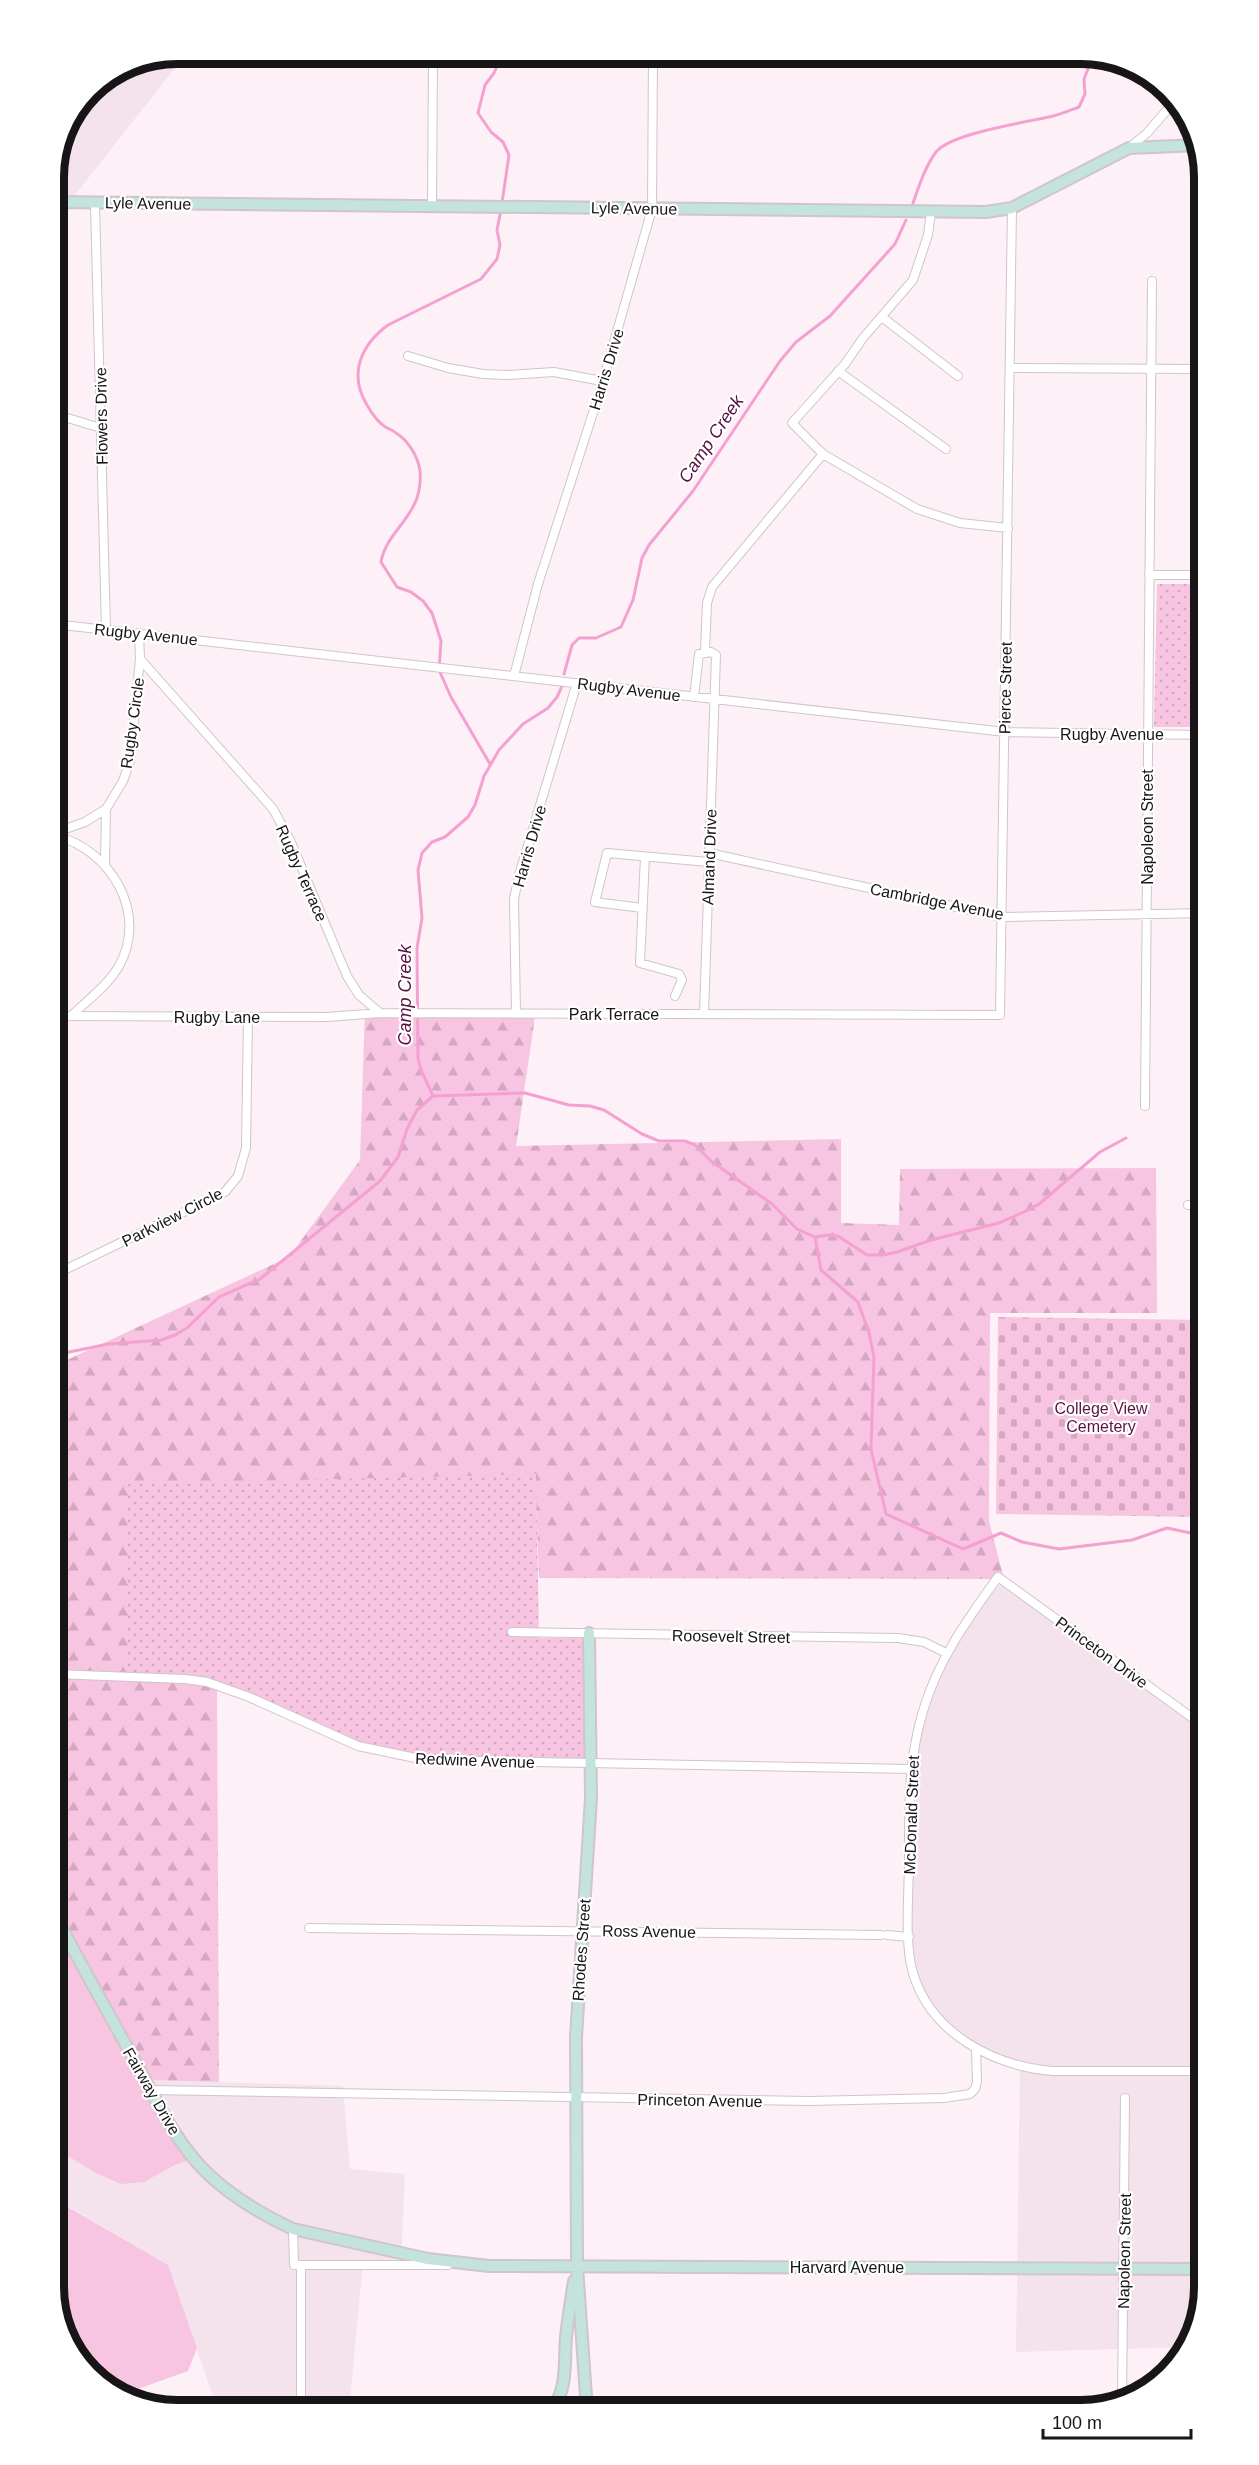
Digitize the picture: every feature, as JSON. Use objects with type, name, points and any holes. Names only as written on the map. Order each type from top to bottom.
[{"type":"street","points":[[432,206],[434,65]]},
{"type":"street","name":"Harris Drive","points":[[514,676],[538,584],[602,381],[652,209],[653,65]]},
{"type":"street","points":[[1129,148],[1147,133],[1169,107]]},
{"type":"street","name":"Lyle Avenue","points":[[65,202],[986,212],[1012,208],[1129,148],[1190,145]]},
{"type":"street","name":"Flowers Drive","points":[[95,203],[106,630]]},
{"type":"street","name":"Pierce Street","points":[[848,1015],[1000,1015],[1012,208]]},
{"type":"street","points":[[931,212],[928,235],[913,280],[792,423],[823,454],[917,508],[938,517],[979,526],[1008,528]]},
{"type":"street","name":"Napoleon Street","points":[[1145,1106],[1152,281]]},
{"type":"street","points":[[882,317],[958,376]]},
{"type":"street","points":[[408,356],[448,368],[483,374],[554,372],[602,381]]},
{"type":"street","points":[[1010,368],[1194,369]]},
{"type":"street","points":[[838,371],[946,449]]},
{"type":"street","points":[[65,417],[101,428]]},
{"type":"street","points":[[694,697],[699,654],[705,651],[707,603],[712,587],[823,454]]},
{"type":"street","points":[[1149,575],[1194,575]]},
{"type":"street","name":"Rugby Avenue","points":[[65,625],[1005,732],[1194,735]]},
{"type":"street","name":"Rugby Circle","points":[[65,829],[85,822],[106,809],[123,781],[130,761],[140,658],[139,633]]},
{"type":"street","name":"Almand Drive","points":[[704,1014],[716,655],[705,651]]},
{"type":"street","name":"Rugby Terrace","points":[[140,658],[273,809],[290,840],[347,976],[360,995],[380,1013]]},
{"type":"street","name":"Harris Drive","points":[[516,1013],[516,891],[577,683]]},
{"type":"street","points":[[105,864],[106,809]]},
{"type":"street","name":"Rugby Circle","points":[[65,838],[85,847],[105,864],[122,892],[129,927],[126,947],[120,964],[110,978],[71,1016]]},
{"type":"street","name":"Cambridge Avenue","points":[[642,908],[595,902],[607,853],[645,857],[708,858],[1002,917],[1194,913]]},
{"type":"street","points":[[645,857],[640,963],[679,974],[682,980],[675,996]]},
{"type":"street","name":"Park Terrace","points":[[380,1013],[848,1015]]},
{"type":"street","name":"Rugby Lane","points":[[65,1016],[327,1017],[380,1013]]},
{"type":"street","name":"Parkview Circle","points":[[64,1270],[225,1192],[233,1184],[238,1176],[246,1148],[248,1017]]},
{"type":"street","points":[[1188,1204],[1194,1204]]},
{"type":"street","name":"McDonald Street","points":[[976,2049],[947,2028],[926,2002],[912,1972],[909,1937],[911,1769],[923,1711],[946,1653],[998,1577]]},
{"type":"street","name":"Princeton Drive","points":[[998,1577],[1194,1719]]},
{"type":"street","name":"Roosevelt Street","points":[[512,1632],[898,1638],[924,1642],[946,1653]]},
{"type":"street","name":"Rhodes Street","points":[[586,2400],[577,2266],[576,2037],[590,1826],[589,1633]]},
{"type":"street","name":"Redwine Avenue","points":[[64,1674],[185,1679],[207,1682],[249,1697],[358,1746],[401,1757],[450,1762],[911,1769]]},
{"type":"street","name":"Ross Avenue","points":[[309,1928],[583,1930],[909,1937]]},
{"type":"street","name":"Fairway Drive","points":[[64,1933],[178,2137],[204,2170],[254,2209],[293,2229]]},
{"type":"street","points":[[976,2049],[995,2058],[1034,2069],[1194,2071]]},
{"type":"street","name":"Princeton Avenue","points":[[150,2090],[829,2101],[963,2096],[970,2094],[977,2082],[976,2049]]},
{"type":"street","name":"Napoleon Street","points":[[1122,2393],[1125,2098]]},
{"type":"street","points":[[293,2229],[294,2265],[300,2265],[301,2400]]},
{"type":"street","name":"Harvard Avenue","points":[[293,2229],[428,2259],[489,2266]]},
{"type":"street","name":"Harvard Avenue","points":[[300,2265],[1194,2269]]},
{"type":"street","name":"Rhodes Street","points":[[559,2400],[563,2385],[567,2329],[577,2266]]},
{"type":"shaded area","points":[[177,65],[65,205],[65,170],[68,148],[76,128],[88,109],[109,88],[134,73],[148,68]]},
{"type":"shaded area","points":[[1004,1579],[1194,1718],[1194,2302],[1189,2324],[1177,2347],[1016,2352],[1020,2064],[981,2055],[934,2009],[915,1972],[912,1936],[913,1767],[918,1737],[933,1684],[962,1631]]},
{"type":"shaded area","points":[[151,2080],[343,2086],[350,2169],[405,2174],[401,2259],[363,2262],[350,2400],[214,2400],[168,2265],[64,2204],[64,2154],[96,2173],[144,2182],[175,2165],[193,2159]]},
{"type":"green space","points":[[1157,584],[1194,584],[1194,727],[1154,727]]},
{"type":"green space","points":[[365,1010],[535,1017],[516,1146],[841,1139],[841,1223],[899,1225],[900,1169],[1156,1168],[1157,1313],[990,1313],[989,1521],[1004,1579],[539,1578],[535,1474],[217,1687],[219,2082],[151,2080],[64,1929],[64,1361],[289,1257],[360,1160]]},
{"type":"green space","name":"College View Cemetery","points":[[998,1317],[1194,1320],[1194,1517],[996,1514]]},
{"type":"green space","points":[[536,1474],[539,1638],[587,1638],[588,1766],[425,1757],[364,1745],[217,1687],[128,1676],[128,1484]]},
{"type":"green space","points":[[64,1929],[193,2159],[175,2165],[144,2182],[121,2184],[96,2173],[64,2154]]},
{"type":"green space","points":[[64,2205],[168,2265],[197,2348],[188,2371],[132,2391],[109,2377],[88,2356],[73,2331],[67,2310],[64,2288]]},
{"type":"waterway","points":[[497,65],[485,85],[478,113],[491,132],[503,142],[509,155],[502,203]]},
{"type":"waterway","name":"Camp Creek","points":[[913,203],[929,164],[936,152],[944,145],[973,134],[1056,115],[1079,107],[1085,94],[1084,79],[1089,65]]},
{"type":"waterway","points":[[490,764],[451,697],[439,670],[441,641],[432,613],[423,601],[411,592],[397,587],[381,562],[390,540],[411,511],[420,486],[420,471],[409,445],[401,436],[381,424],[369,408],[361,393],[358,371],[364,351],[388,325],[481,279],[497,259],[500,245],[497,230],[501,210]]},
{"type":"waterway","name":"Camp Creek","points":[[564,674],[572,645],[579,638],[596,638],[621,627],[633,600],[642,558],[649,545],[693,491],[780,361],[796,342],[830,316],[895,244],[906,220]]},
{"type":"waterway","name":"Camp Creek","points":[[433,1096],[418,1058],[417,948],[422,918],[418,870],[422,853],[432,842],[445,837],[468,817],[475,805],[484,776],[499,750],[523,724],[548,708],[557,697],[563,684]]},
{"type":"waterway","points":[[433,1096],[525,1093],[569,1105],[590,1106],[604,1110],[642,1134],[659,1141],[685,1141],[695,1145],[711,1161],[772,1204],[797,1229],[815,1237],[838,1236],[867,1255],[897,1252],[931,1240],[999,1223],[1026,1211],[1039,1204],[1100,1152],[1126,1138]]},
{"type":"waterway","name":"Camp Creek","points":[[64,1353],[109,1344],[161,1340],[175,1335],[187,1328],[219,1297],[260,1279],[380,1181],[398,1157],[407,1129],[417,1110],[433,1096]]},
{"type":"waterway","points":[[815,1237],[821,1270],[858,1302],[869,1333],[874,1357],[871,1449],[886,1514],[963,1549],[1001,1533],[1022,1542],[1059,1549],[1132,1540],[1167,1528],[1194,1534]]}]
